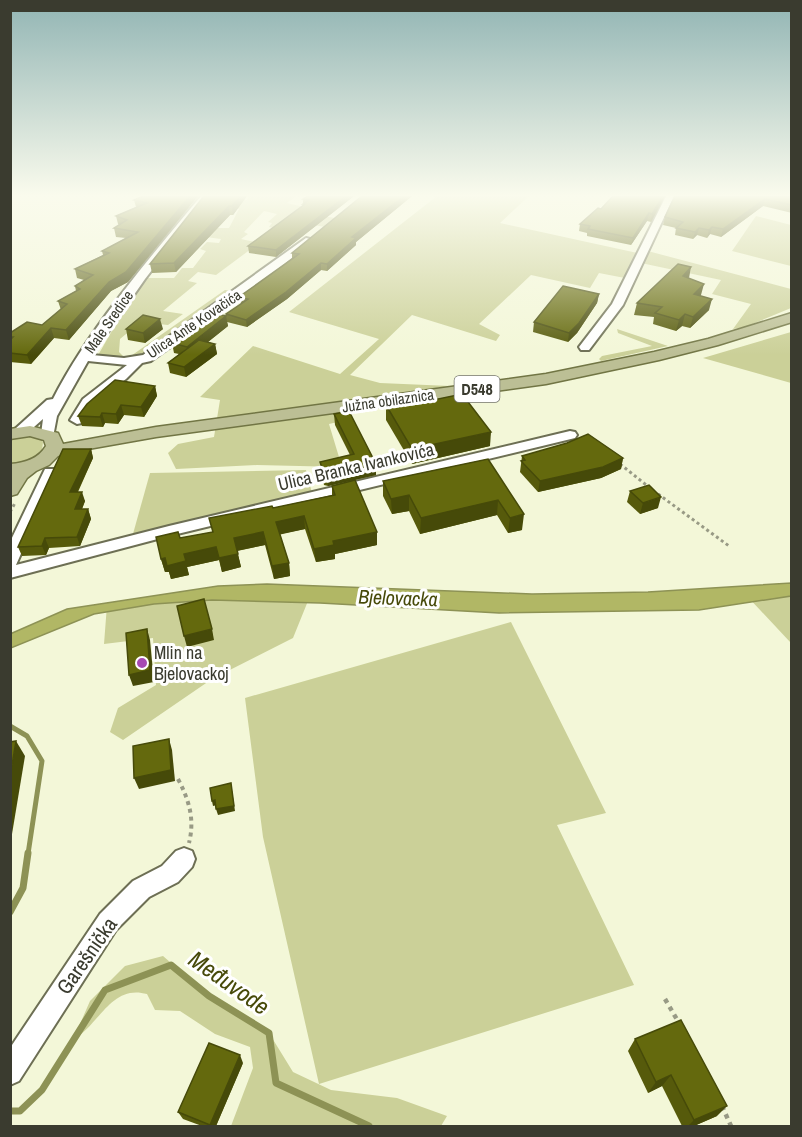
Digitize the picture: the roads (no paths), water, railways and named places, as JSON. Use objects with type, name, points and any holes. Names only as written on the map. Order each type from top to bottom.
[{"type":"main road","name":"Južna obilaznica","points":[[51,441],[76,446],[156,432],[546,379],[703,345],[792,317]]},
{"type":"main road","name":"D548","points":[[15,433],[30,431],[51,441],[47,458],[20,468]]},
{"type":"main road","points":[[10,490],[20,474],[20,468]]},
{"type":"street","name":"Male Sredice","points":[[51,441],[48,424],[61,394],[84,357],[163,249]]},
{"type":"street","name":"Ulica Ante Kovačića","points":[[77,420],[80,412],[91,399],[137,362],[153,354],[297,249]]},
{"type":"street","points":[[585,347],[617,305],[644,249]]},
{"type":"street","name":"Ulica Ante Kovačića","points":[[84,357],[137,362]]},
{"type":"street","name":"Male Sredice","points":[[15,433],[37,419],[61,394]]},
{"type":"street","name":"Ulica Branka Ivankovića","points":[[10,572],[169,531],[570,435]]},
{"type":"street","points":[[10,561],[50,472]]},
{"type":"street","name":"Garešnička","points":[[10,1072],[108,922],[141,889],[170,874],[184,859]]},
{"type":"water","name":"Bjelovacka","points":[[791,583],[791,596],[699,610],[499,613],[320,603],[212,600],[154,604],[94,614],[11,648],[10,634],[67,609],[218,586],[267,584],[532,594],[648,592]]},
{"type":"waterway","name":"Međuvode","points":[[10,726],[27,736],[42,761],[28,854]]},
{"type":"waterway","name":"Međuvode","points":[[10,912],[23,888],[28,853]]},
{"type":"waterway","name":"Međuvode","points":[[10,1111],[20,1111],[42,1090],[105,990],[171,965],[209,996],[269,1033],[276,1083],[369,1126]]},
{"type":"place","name":"Mlin na Bjelovackoj","points":[[142,663]]}]
